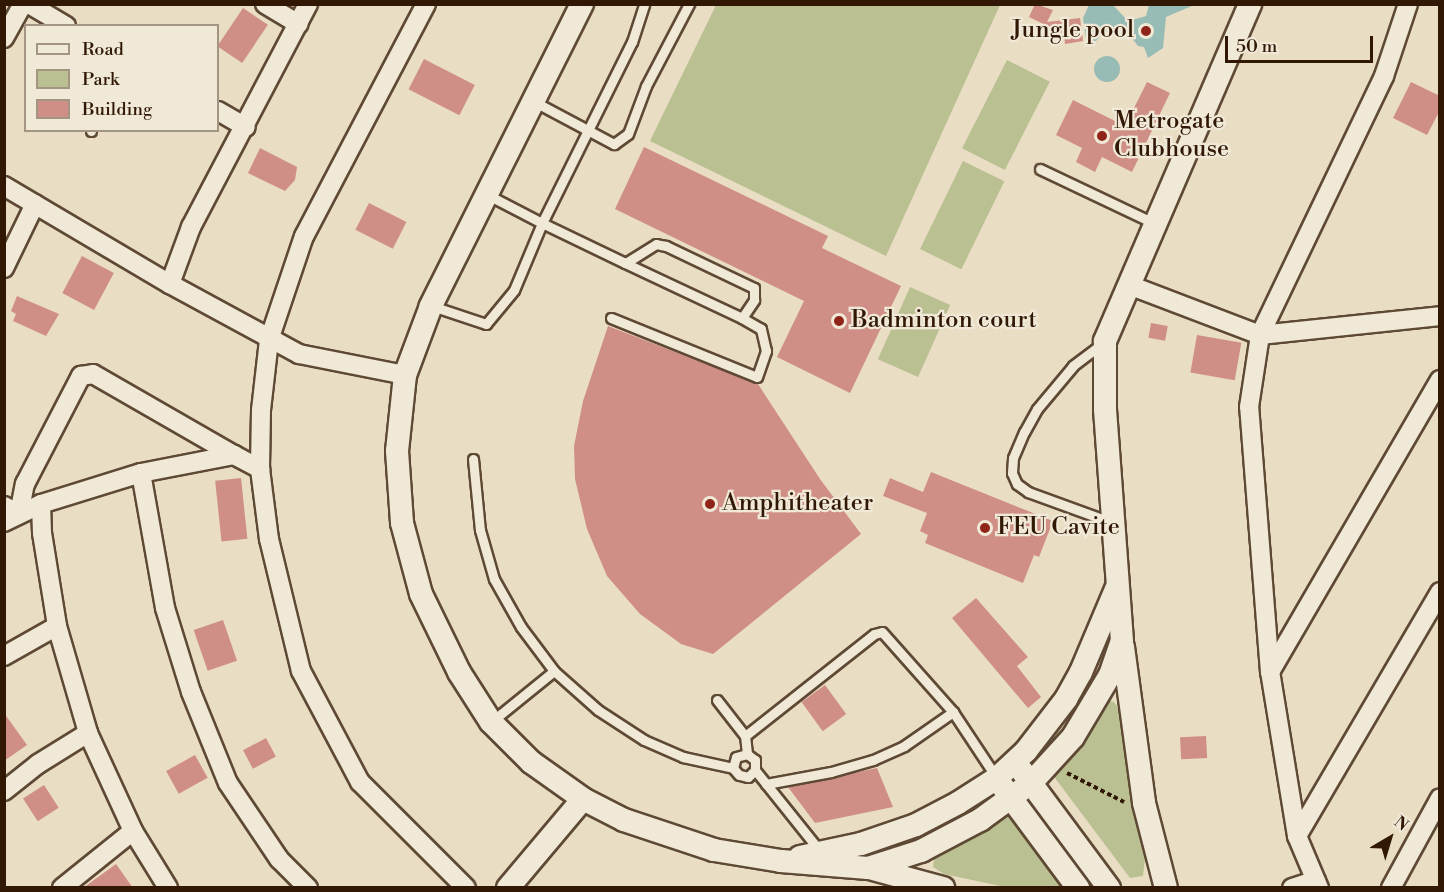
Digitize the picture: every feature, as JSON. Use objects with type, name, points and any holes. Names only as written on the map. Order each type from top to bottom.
[{"type":"street","points":[[4,38],[23,4]]},
{"type":"street","points":[[29,4],[63,24]]},
{"type":"street","points":[[265,4],[298,24]]},
{"type":"street","points":[[170,284],[191,227],[246,127],[308,4]]},
{"type":"street","points":[[426,4],[304,236],[269,340],[261,410],[260,469],[269,539],[301,670],[360,782],[466,888]]},
{"type":"street","points":[[582,4],[431,306],[405,375],[397,451],[402,523],[421,594],[459,672],[491,722],[531,762],[583,799],[624,820],[669,837],[714,850],[781,861],[823,859],[868,868],[943,888]]},
{"type":"street","points":[[1166,888],[1144,803],[1122,641],[1105,409],[1105,341],[1250,4]]},
{"type":"street","points":[[1292,888],[1317,884],[1297,836],[1270,672],[1249,407],[1260,335],[1384,76],[1408,4]]},
{"type":"street","points":[[219,112],[246,127]]},
{"type":"street","points":[[4,186],[269,340],[299,354],[405,375]]},
{"type":"street","points":[[4,268],[35,204]]},
{"type":"street","points":[[1129,285],[1260,335],[1440,316]]},
{"type":"street","points":[[9,514],[81,376],[93,374],[260,469]]},
{"type":"street","points":[[1270,672],[1440,380]]},
{"type":"street","points":[[9,514],[141,473],[234,455]]},
{"type":"street","points":[[141,473],[165,608],[191,692],[228,783],[279,859],[308,888]]},
{"type":"street","points":[[41,504],[42,533],[57,626],[88,734],[133,831],[168,888]]},
{"type":"street","points":[[823,859],[916,825],[958,803],[997,778],[1015,762],[1066,699],[1081,672],[1117,585]]},
{"type":"street","points":[[1297,836],[1440,592]]},
{"type":"street","points":[[4,656],[57,626]]},
{"type":"street","points":[[868,868],[921,850],[980,820],[1031,783],[1073,737],[1094,705],[1110,675],[1122,641]]},
{"type":"street","points":[[4,791],[38,764],[88,734]]},
{"type":"street","points":[[1015,762],[1109,888]]},
{"type":"street","points":[[997,778],[1078,888]]},
{"type":"street","points":[[1391,888],[1440,798]]},
{"type":"street","points":[[508,888],[583,799]]},
{"type":"street","points":[[62,888],[133,831]]},
{"type":"lane","points":[[431,306],[486,324],[514,290],[542,223],[632,42],[644,4]]},
{"type":"lane","points":[[532,101],[614,144],[628,134],[646,86],[689,4]]},
{"type":"lane","points":[[1040,169],[1156,224]]},
{"type":"lane","points":[[486,194],[742,318],[761,329],[766,351],[757,377],[611,318]]},
{"type":"lane","points":[[625,263],[656,244],[666,246],[754,288],[754,300],[742,318]]},
{"type":"lane","points":[[1105,341],[1073,366],[1037,410],[1016,449],[1012,473],[1017,484],[1028,492],[1115,523]]},
{"type":"lane","points":[[473,459],[480,530],[494,579],[521,627],[554,671],[597,710],[644,740],[683,757],[733,768],[739,775],[748,777],[755,770]]},
{"type":"lane","points":[[745,736],[874,634],[882,632],[952,712],[997,778]]},
{"type":"lane","points":[[491,722],[554,671]]},
{"type":"lane","points":[[717,700],[745,736],[747,754],[755,760],[755,770],[823,859]]},
{"type":"lane","points":[[766,784],[831,772],[873,760],[904,746],[952,712]]},
{"type":"lane","points":[[733,768],[736,757],[747,754]]},
{"type":"path","points":[[1066,772],[1133,807]]},
{"type":"green space","points":[[716,5],[1000,5],[886,256],[650,141]]},
{"type":"green space","points":[[1007,60],[1050,82],[1005,170],[962,148]]},
{"type":"green space","points":[[963,161],[1004,181],[961,269],[920,249]]},
{"type":"green space","points":[[910,287],[950,305],[918,377],[878,359]]},
{"type":"green space","points":[[1106,700],[1114,702],[1119,709],[1133,807],[1145,859],[1143,876],[1130,878],[1052,774]]},
{"type":"green space","points":[[1017,812],[1073,887],[1005,887],[944,874],[933,867],[935,853],[953,841]]},
{"type":"water","name":"Jungle pool","points":[[1089,5],[1113,5],[1126,19],[1136,19],[1146,16],[1149,5],[1194,5],[1166,17],[1163,48],[1148,58],[1144,47],[1138,46],[1126,30],[1116,28],[1104,32],[1096,41],[1086,39],[1083,18]]},
{"type":"water","points":[[1107,56],[1116,60],[1120,69],[1116,78],[1107,82],[1098,78],[1094,69],[1098,60]]},
{"type":"building","points":[[1035,4],[1053,10],[1047,22],[1080,18],[1083,41],[1065,44],[1064,34],[1029,17]]},
{"type":"building","points":[[243,8],[268,25],[242,63],[219,47],[219,44]]},
{"type":"building","points":[[424,59],[475,85],[459,115],[409,89]]},
{"type":"building","name":"Metrogate Clubhouse","points":[[1147,82],[1170,93],[1132,172],[1102,157],[1095,172],[1076,162],[1082,148],[1056,135],[1073,100],[1125,126]]},
{"type":"building","points":[[1411,82],[1440,96],[1440,110],[1427,135],[1393,118]]},
{"type":"building","points":[[644,147],[828,236],[822,248],[901,286],[850,393],[777,357],[804,301],[615,209]]},
{"type":"building","points":[[260,148],[297,167],[295,180],[285,191],[248,173]]},
{"type":"building","points":[[369,203],[406,222],[393,249],[355,230]]},
{"type":"building","points":[[82,256],[114,273],[94,310],[62,293]]},
{"type":"building","points":[[17,296],[59,314],[46,336],[13,321],[16,314],[11,311]]},
{"type":"building","points":[[1151,323],[1168,326],[1165,341],[1148,338]]},
{"type":"building","name":"Amphitheater","points":[[608,326],[758,384],[820,479],[861,534],[713,654],[681,644],[640,614],[607,576],[587,529],[575,479],[574,446],[583,401]]},
{"type":"building","points":[[1197,335],[1241,343],[1235,380],[1190,372]]},
{"type":"building","points":[[931,472],[1053,521],[1039,557],[1034,555],[1023,583],[925,543],[928,535],[920,531],[927,513],[883,496],[890,478],[923,492]]},
{"type":"building","points":[[241,478],[247,539],[222,541],[215,481]]},
{"type":"building","points":[[976,598],[1028,657],[1017,666],[1041,697],[1028,708],[952,618]]},
{"type":"building","points":[[223,620],[237,661],[208,671],[194,630]]},
{"type":"building","points":[[825,685],[846,714],[823,731],[802,702]]},
{"type":"building","points":[[4,713],[27,745],[4,761]]},
{"type":"building","points":[[1206,736],[1207,758],[1181,759],[1180,737]]},
{"type":"building","points":[[266,738],[276,757],[253,769],[243,750]]},
{"type":"building","points":[[195,755],[208,778],[179,794],[166,771]]},
{"type":"building","points":[[877,768],[893,807],[815,823],[788,787]]},
{"type":"building","points":[[44,785],[59,808],[38,821],[23,799]]},
{"type":"building","points":[[116,864],[133,888],[83,888]]},
{"type":"place","name":"Jungle pool","points":[[1146,31]]},
{"type":"place","name":"Metrogate Clubhouse","points":[[1102,136]]},
{"type":"place","name":"Badminton court","points":[[839,321]]},
{"type":"place","name":"Amphitheater","points":[[710,504]]},
{"type":"place","name":"FEU Cavite","points":[[985,528]]}]
